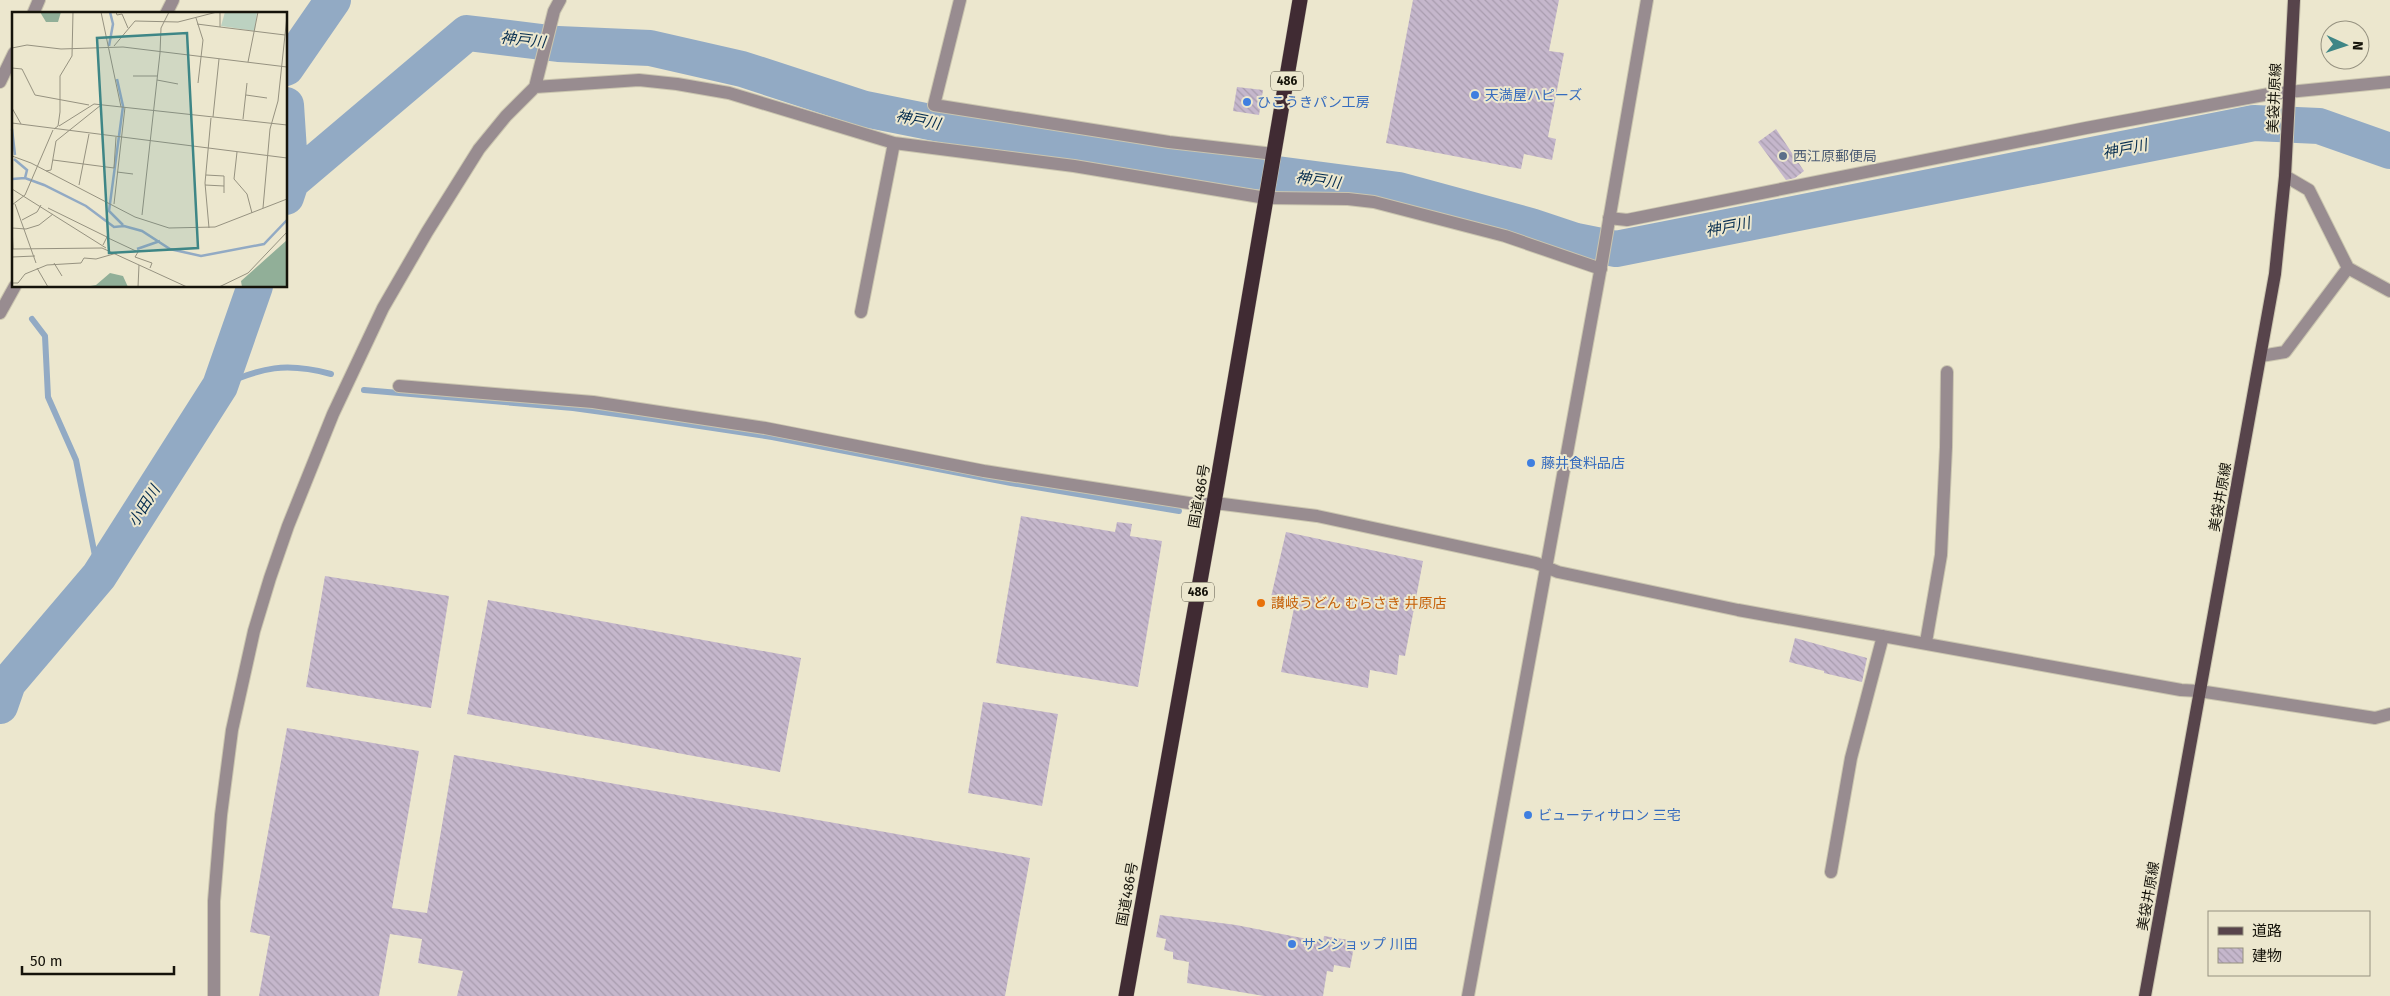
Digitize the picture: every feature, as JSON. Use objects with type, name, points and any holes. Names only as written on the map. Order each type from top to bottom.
[{"type":"highway","name":"国道486号","points":[[1126,996],[1214,503],[1300,0]]},
{"type":"main road","name":"美袋井原線","points":[[2145,996],[2275,274],[2285,176],[2294,0]]},
{"type":"street","points":[[33,12],[39,0]]},
{"type":"street","points":[[167,12],[173,0]]},
{"type":"street","points":[[214,996],[214,901],[221,815],[232,730],[254,632],[288,526],[333,414],[383,308],[427,232],[479,149],[506,116],[535,87],[552,20],[560,0]]},
{"type":"street","points":[[960,0],[934,105],[1274,158]]},
{"type":"street","points":[[1468,996],[1601,265],[1646,1]]},
{"type":"street","points":[[0,82],[12,58]]},
{"type":"street","points":[[535,87],[639,80],[702,88],[729,93],[894,143],[1267,192],[1374,202],[1505,236],[1601,265]]},
{"type":"street","points":[[1608,224],[2058,133],[2290,90],[2390,82]]},
{"type":"street","points":[[861,312],[894,143]]},
{"type":"street","points":[[2285,176],[2309,190],[2348,268],[2390,292]]},
{"type":"street","points":[[2261,356],[2285,352],[2348,268]]},
{"type":"street","points":[[0,312],[14,288]]},
{"type":"street","points":[[1926,642],[1941,555],[1947,372]]},
{"type":"street","points":[[399,386],[593,402],[765,428],[984,471],[1195,504],[1214,503],[1317,516],[1536,563],[1546,568],[1738,610],[1926,642],[2181,690],[2200,691],[2375,718],[2390,714]]},
{"type":"street","points":[[1831,872],[1850,758],[1883,636]]},
{"type":"building","name":"天満屋ハピーズ","points":[[1413,0],[1559,0],[1549,51],[1564,53],[1548,137],[1556,139],[1552,160],[1524,154],[1521,169],[1386,143]]},
{"type":"building","points":[[1237,87],[1263,90],[1259,115],[1233,111]]},
{"type":"building","points":[[1776,129],[1804,171],[1795,178],[1786,180],[1758,142]]},
{"type":"building","points":[[1021,516],[1115,532],[1117,522],[1132,524],[1130,536],[1162,541],[1138,687],[996,663]]},
{"type":"building","points":[[1286,532],[1423,561],[1405,656],[1399,655],[1397,675],[1370,670],[1368,688],[1281,672],[1295,603],[1271,597]]},
{"type":"building","points":[[325,576],[449,596],[431,708],[306,687]]},
{"type":"building","points":[[488,600],[801,658],[780,772],[467,714]]},
{"type":"building","points":[[1795,638],[1867,658],[1862,682],[1789,662]]},
{"type":"building","points":[[983,702],[1058,714],[1042,806],[968,793]]},
{"type":"building","points":[[287,728],[419,751],[392,908],[427,913],[454,755],[1030,858],[1005,996],[457,996],[463,971],[418,963],[422,939],[390,934],[379,996],[259,996],[270,936],[250,932]]},
{"type":"building","points":[[1160,915],[1236,925],[1323,942],[1324,936],[1355,941],[1350,968],[1334,965],[1333,972],[1327,971],[1323,996],[1264,996],[1187,983],[1189,962],[1173,959],[1173,952],[1164,950],[1166,939],[1156,937]]},
{"type":"waterway","name":"小田川","points":[[288,65],[333,0]]},
{"type":"waterway","name":"神戸川","points":[[291,182],[467,33],[558,44],[650,48],[742,69],[865,109],[1025,141],[1399,190],[1531,226],[1576,241],[1616,249],[2254,123],[2319,126],[2390,151]]},
{"type":"waterway","name":"小田川","points":[[288,136],[291,182],[288,191]]},
{"type":"waterway","name":"小田川","points":[[0,706],[8,683],[99,576],[220,386],[254,288]]},
{"type":"waterway","points":[[32,319],[45,336],[48,397],[76,460],[99,576]]},
{"type":"waterway","points":[[220,386],[249,374],[274,368],[301,368],[331,374]]},
{"type":"waterway","points":[[364,390],[573,408],[653,419],[772,437],[1011,483],[1179,511]]},
{"type":"place","name":"天満屋ハピーズ","points":[[1475,95]]},
{"type":"place","name":"ひこうきパン工房","points":[[1247,102]]},
{"type":"place","name":"西江原郵便局","points":[[1783,156]]},
{"type":"place","name":"藤井食料品店","points":[[1531,463]]},
{"type":"place","name":"讃岐うどん むらさき 井原店","points":[[1261,603]]},
{"type":"place","name":"ビューティサロン 三宅","points":[[1528,815]]},
{"type":"place","name":"サンショップ 川田","points":[[1292,944]]}]
